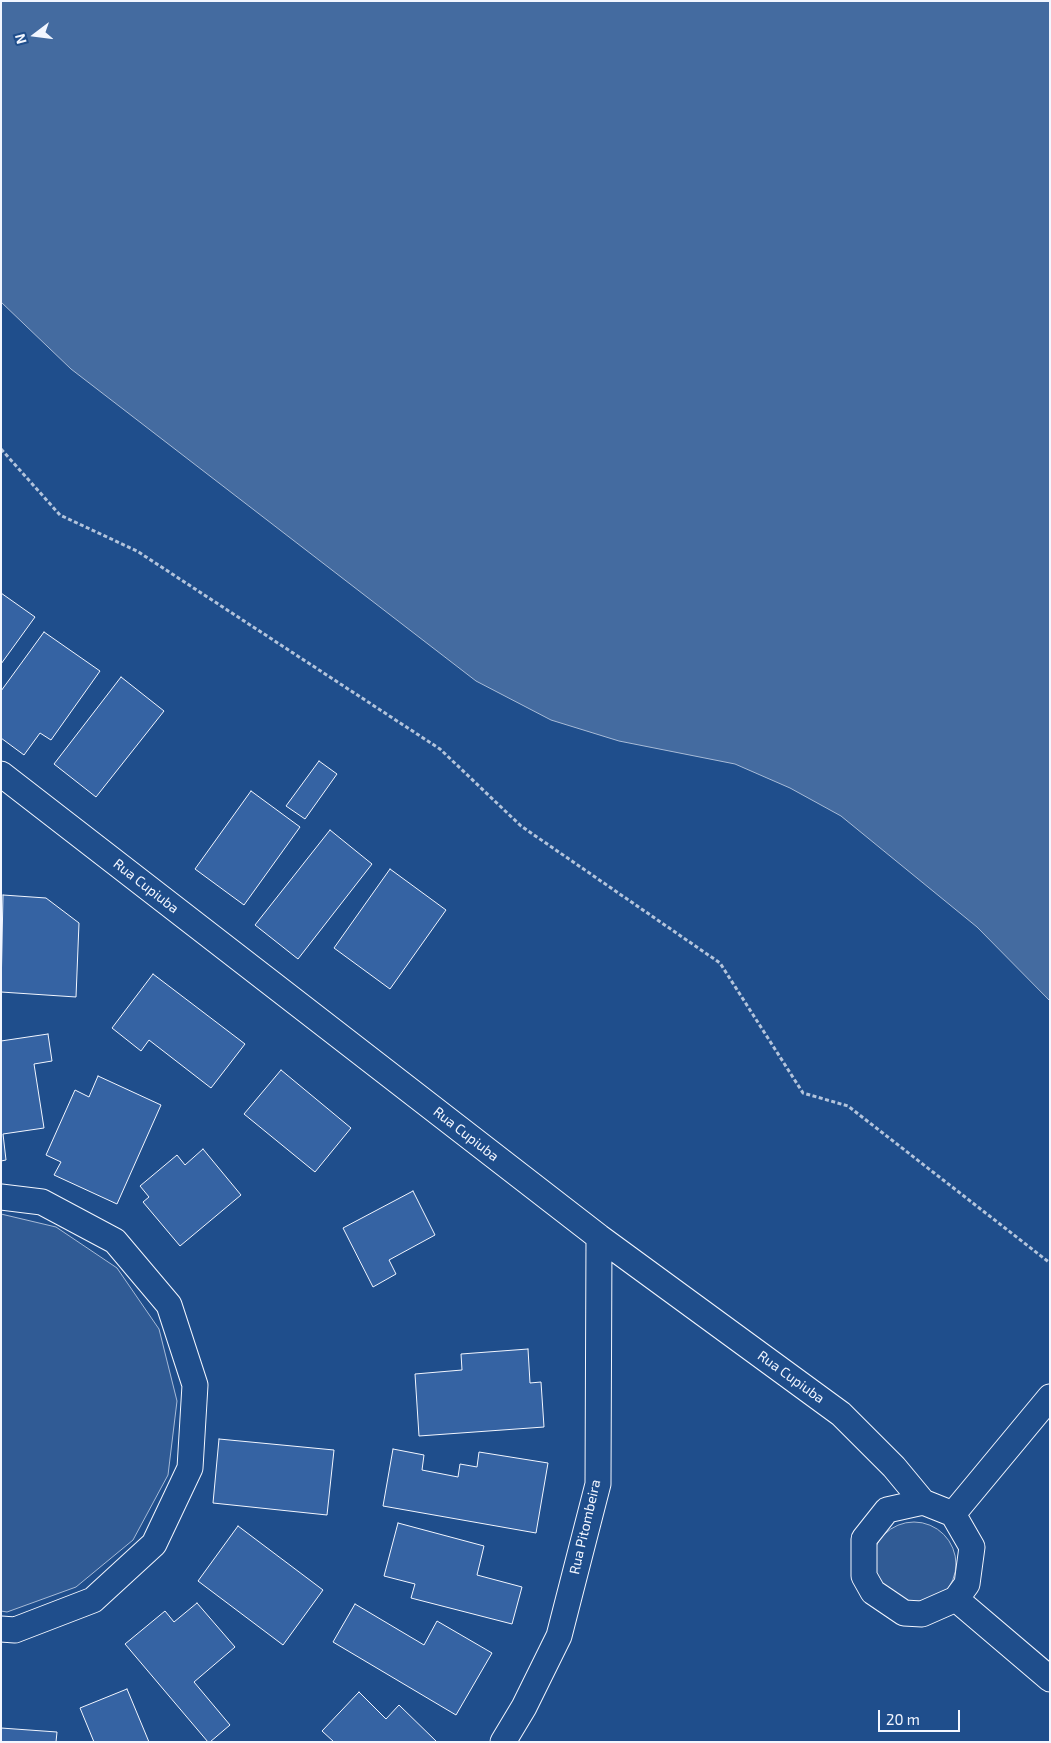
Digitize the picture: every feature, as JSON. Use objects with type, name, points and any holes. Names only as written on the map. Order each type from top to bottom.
[{"type":"street","name":"Rua Cupiuba","points":[[1,774],[599,1237],[841,1414],[894,1466],[923,1502]]},
{"type":"street","points":[[1,796],[26,794]]},
{"type":"street","points":[[1,1197],[42,1202],[116,1241],[169,1305],[195,1385],[190,1468],[154,1544],[93,1600],[15,1630],[1,1630]]},
{"type":"street","name":"Rua Pitombeira","points":[[503,1742],[524,1707],[559,1636],[598,1484],[599,1237]]},
{"type":"street","points":[[952,1514],[1050,1397]]},
{"type":"street","points":[[923,1502],[952,1514],[972,1547],[967,1584],[956,1599],[922,1614],[904,1612],[873,1592],[864,1576],[864,1539],[887,1510],[923,1502]]},
{"type":"street","points":[[956,1599],[1050,1680]]},
{"type":"path","points":[[1,449],[60,515],[136,552],[440,749],[521,826],[720,963],[803,1093],[848,1106],[1050,1262]]},
{"type":"shaded area","points":[[1,1],[1050,1],[1050,1001],[977,927],[841,816],[790,788],[735,764],[619,741],[551,720],[476,681],[71,369],[1,302]]},
{"type":"shaded area","points":[[1,1214],[56,1227],[117,1268],[159,1329],[177,1401],[168,1475],[133,1540],[76,1587],[7,1612],[1,1611]]},
{"type":"shaded area","points":[[914,1522],[930,1525],[944,1534],[953,1548],[956,1564],[953,1580],[944,1594],[930,1603],[914,1606],[898,1603],[884,1594],[875,1580],[872,1564],[875,1548],[884,1534],[898,1525]]},
{"type":"building","points":[[1,593],[35,617],[1,664]]},
{"type":"building","points":[[44,632],[100,671],[51,740],[40,733],[24,755],[1,738],[1,691]]},
{"type":"building","points":[[121,677],[164,711],[96,797],[54,764]]},
{"type":"building","points":[[319,761],[337,774],[305,819],[286,806]]},
{"type":"building","points":[[251,791],[300,827],[244,905],[195,869]]},
{"type":"building","points":[[330,830],[372,864],[298,959],[255,925]]},
{"type":"building","points":[[390,869],[446,910],[390,989],[334,948]]},
{"type":"building","points":[[3,895],[46,898],[79,923],[76,997],[1,992]]},
{"type":"building","points":[[153,974],[245,1044],[211,1088],[149,1040],[141,1051],[112,1028]]},
{"type":"building","points":[[48,1034],[52,1061],[34,1064],[44,1128],[3,1134],[6,1160],[1,1161],[1,1041]]},
{"type":"building","points":[[281,1070],[351,1128],[315,1172],[244,1114]]},
{"type":"building","points":[[98,1076],[161,1105],[117,1204],[54,1175],[61,1162],[46,1155],[75,1090],[89,1097]]},
{"type":"building","points":[[203,1149],[241,1195],[180,1246],[143,1202],[149,1197],[140,1186],[177,1155],[185,1165]]},
{"type":"building","points":[[413,1191],[435,1235],[389,1260],[396,1274],[373,1287],[343,1228]]},
{"type":"building","points":[[528,1349],[530,1383],[541,1382],[544,1427],[419,1436],[415,1374],[462,1370],[461,1354]]},
{"type":"building","points":[[219,1439],[334,1450],[327,1515],[213,1503]]},
{"type":"building","points":[[393,1449],[424,1455],[422,1470],[458,1477],[460,1464],[477,1467],[479,1452],[548,1463],[536,1533],[383,1506]]},
{"type":"building","points":[[398,1523],[484,1546],[477,1575],[522,1587],[512,1624],[411,1598],[415,1584],[384,1576]]},
{"type":"building","points":[[238,1526],[323,1590],[283,1645],[198,1581]]},
{"type":"building","points":[[197,1603],[235,1647],[194,1682],[230,1725],[210,1742],[208,1742],[125,1644],[165,1611],[174,1622]]},
{"type":"building","points":[[355,1604],[424,1645],[437,1621],[492,1653],[456,1715],[333,1642]]},
{"type":"building","points":[[127,1689],[149,1742],[94,1742],[80,1708]]},
{"type":"building","points":[[359,1692],[386,1719],[399,1705],[437,1742],[334,1742],[322,1731]]},
{"type":"building","points":[[1,1728],[57,1732],[56,1742],[1,1742]]}]
